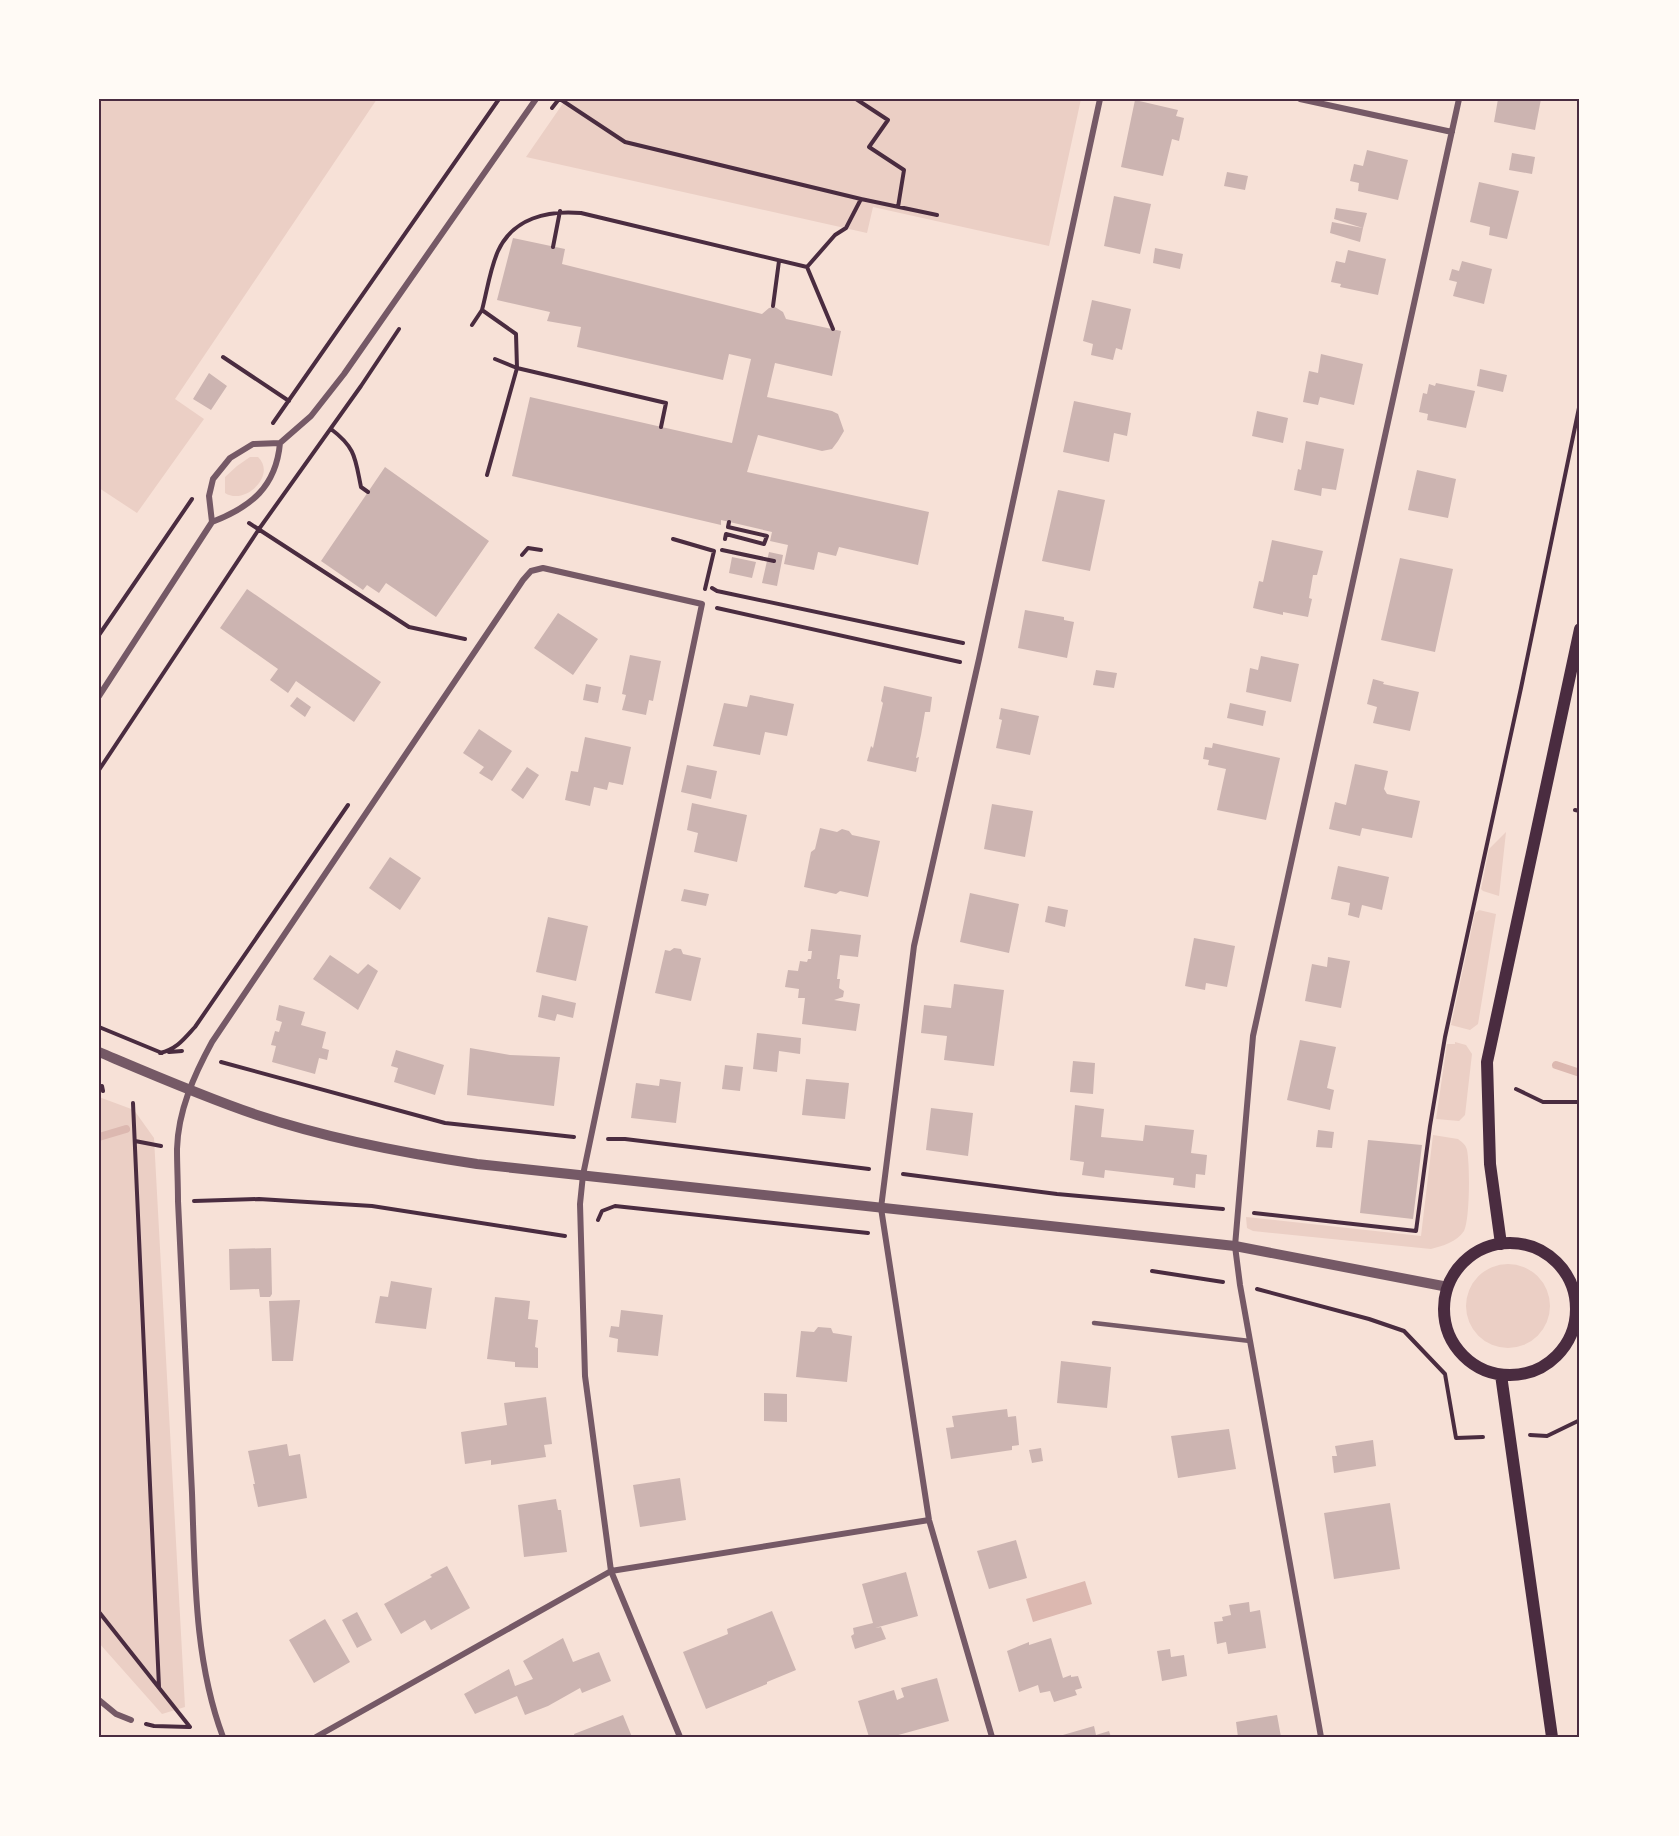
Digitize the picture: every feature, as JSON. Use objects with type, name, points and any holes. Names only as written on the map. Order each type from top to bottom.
[{"type":"main road","points":[[1501,1244],[1490,1164],[1487,1062],[1580,629]]},
{"type":"main road","points":[[1501,1244],[1523,1245],[1541,1251],[1550,1257],[1566,1274],[1573,1288],[1576,1303],[1577,1328],[1565,1347],[1548,1363],[1524,1374],[1501,1375],[1474,1365],[1457,1349],[1445,1324],[1444,1309],[1448,1287],[1461,1264],[1479,1250],[1501,1244]]},
{"type":"main road","points":[[1501,1375],[1552,1737]]},
{"type":"street","points":[[212,522],[210,496],[213,479],[230,458],[253,444],[280,443],[311,416],[344,374],[536,99]]},
{"type":"street","points":[[992,1737],[929,1520],[881,1208],[914,946],[979,659],[1100,99]]},
{"type":"street","points":[[1300,99],[1452,132]]},
{"type":"street","points":[[1321,1737],[1240,1285],[1235,1246],[1237,1211],[1253,1036],[1459,99]]},
{"type":"street","points":[[99,696],[212,522],[234,514],[268,484],[279,459],[280,443]]},
{"type":"street","points":[[223,1737],[216,1719],[206,1676],[196,1600],[178,1201],[177,1147],[182,1116],[190,1089],[212,1042],[523,579],[531,571],[543,568],[702,604],[583,1175],[580,1204],[585,1376],[611,1571],[680,1737]]},
{"type":"street","points":[[99,1052],[258,1115],[333,1137],[443,1159],[1235,1246],[1448,1287]]},
{"type":"street","points":[[316,1737],[611,1571],[929,1520]]},
{"type":"street","points":[[99,1700],[116,1714],[131,1719]]},
{"type":"lane","points":[[1094,1323],[1250,1341]]},
{"type":"path","points":[[272,425],[499,99]]},
{"type":"path","points":[[552,109],[559,99],[625,142],[937,215]]},
{"type":"path","points":[[856,99],[888,120],[869,147],[904,170],[898,207]]},
{"type":"path","points":[[807,267],[846,228],[861,199]]},
{"type":"path","points":[[472,325],[482,310],[497,252],[506,237],[519,226],[541,214],[560,211],[581,213],[807,267]]},
{"type":"path","points":[[553,247],[560,211]]},
{"type":"path","points":[[773,306],[779,261]]},
{"type":"path","points":[[807,267],[833,329]]},
{"type":"path","points":[[482,310],[516,334],[517,368],[487,475]]},
{"type":"path","points":[[99,770],[259,530],[405,320]]},
{"type":"path","points":[[223,357],[289,401]]},
{"type":"path","points":[[495,358],[517,368],[666,403],[661,427]]},
{"type":"path","points":[[952,1182],[1416,1231],[1430,1126],[1446,1037],[1580,403]]},
{"type":"path","points":[[331,429],[352,449],[361,487],[368,492]]},
{"type":"path","points":[[99,635],[193,498],[195,489]]},
{"type":"path","points":[[234,514],[409,627],[480,642]]},
{"type":"path","points":[[729,524],[766,536],[764,544],[725,536],[729,524]]},
{"type":"path","points":[[673,538],[714,551],[702,604]]},
{"type":"path","points":[[722,550],[774,561]]},
{"type":"path","points":[[712,588],[717,591],[963,643]]},
{"type":"path","points":[[713,607],[960,662]]},
{"type":"path","points":[[99,1027],[160,1053],[182,1051]]},
{"type":"path","points":[[1515,1089],[1543,1102],[1580,1102]]},
{"type":"path","points":[[133,1103],[159,1687]]},
{"type":"path","points":[[135,1141],[161,1146]]},
{"type":"path","points":[[178,1201],[259,1199],[372,1206],[580,1238]]},
{"type":"path","points":[[615,1206],[871,1234]]},
{"type":"path","points":[[1152,1271],[1240,1285],[1404,1330],[1445,1374],[1456,1438],[1483,1437]]},
{"type":"path","points":[[1530,1435],[1547,1436],[1580,1420]]},
{"type":"path","points":[[99,1612],[190,1726],[154,1726],[131,1719]]},
{"type":"shaded area","points":[[99,99],[377,99],[175,399],[204,419],[137,513],[99,488]]},
{"type":"shaded area","points":[[566,99],[1081,99],[1049,246],[873,207],[867,233],[526,157]]},
{"type":"shaded area","points":[[250,457],[258,457],[263,464],[264,472],[261,480],[256,487],[241,495],[233,496],[225,493],[225,477]]},
{"type":"shaded area","points":[[1506,832],[1499,896],[1481,889],[1489,849]]},
{"type":"shaded area","points":[[1479,910],[1496,914],[1478,1024],[1470,1030],[1451,1025],[1475,913]]},
{"type":"shaded area","points":[[1455,1042],[1466,1045],[1472,1054],[1465,1115],[1459,1121],[1436,1119],[1447,1044],[1455,1044]]},
{"type":"shaded area","points":[[99,1097],[134,1110],[154,1138],[185,1707],[162,1714],[99,1643]]},
{"type":"shaded area","points":[[1433,1135],[1458,1139],[1467,1150],[1469,1191],[1466,1225],[1461,1235],[1449,1243],[1431,1249],[1253,1231],[1247,1228],[1246,1217],[1421,1236]]},
{"type":"shaded area","points":[[1508,1264],[1524,1267],[1538,1276],[1547,1290],[1550,1306],[1547,1322],[1538,1336],[1524,1345],[1508,1348],[1492,1345],[1478,1336],[1469,1322],[1466,1306],[1469,1290],[1478,1276],[1492,1267]]},
{"type":"shaded area","points":[[1085,1581],[1092,1604],[1033,1622],[1026,1599]]},
{"type":"building","points":[[1498,99],[1541,99],[1535,130],[1494,122]]},
{"type":"building","points":[[1135,100],[1178,110],[1176,116],[1184,118],[1179,141],[1172,139],[1163,176],[1121,167]]},
{"type":"building","points":[[1367,150],[1408,160],[1398,200],[1358,191],[1359,183],[1350,181],[1354,164],[1363,166]]},
{"type":"building","points":[[1512,153],[1535,157],[1532,174],[1509,170]]},
{"type":"building","points":[[1227,172],[1248,176],[1245,190],[1224,186]]},
{"type":"building","points":[[1479,182],[1519,191],[1507,239],[1489,235],[1490,227],[1470,222]]},
{"type":"building","points":[[1114,196],[1151,204],[1140,254],[1104,246]]},
{"type":"building","points":[[1336,208],[1367,213],[1363,228],[1334,219]]},
{"type":"building","points":[[1332,222],[1363,228],[1360,242],[1330,233]]},
{"type":"building","points":[[513,238],[565,249],[562,264],[762,314],[769,308],[775,307],[783,312],[786,319],[841,331],[832,376],[775,363],[767,397],[838,414],[844,431],[838,441],[832,449],[822,451],[758,435],[747,472],[929,512],[918,565],[839,547],[836,556],[818,552],[814,570],[784,564],[788,545],[770,541],[772,532],[721,520],[721,525],[512,476],[530,397],[732,443],[751,359],[729,354],[723,380],[577,347],[581,327],[547,321],[550,312],[497,300]]},
{"type":"building","points":[[1155,248],[1183,254],[1180,269],[1153,263]]},
{"type":"building","points":[[1348,250],[1386,259],[1378,295],[1340,287],[1341,284],[1331,282],[1336,261],[1345,263]]},
{"type":"building","points":[[1462,261],[1492,269],[1484,304],[1453,296],[1457,282],[1449,280],[1452,269],[1459,271]]},
{"type":"building","points":[[1092,300],[1131,309],[1122,350],[1116,348],[1113,360],[1091,355],[1093,344],[1083,341]]},
{"type":"building","points":[[1321,354],[1363,364],[1354,405],[1320,397],[1318,405],[1303,402],[1309,371],[1318,373]]},
{"type":"building","points":[[1480,369],[1507,375],[1503,392],[1477,386]]},
{"type":"building","points":[[209,373],[227,386],[211,410],[193,399]]},
{"type":"building","points":[[1436,383],[1475,391],[1466,428],[1427,420],[1428,414],[1419,412],[1423,393],[1427,394],[1429,384],[1435,386]]},
{"type":"building","points":[[1074,401],[1131,413],[1127,436],[1114,433],[1109,462],[1063,452]]},
{"type":"building","points":[[1257,411],[1288,418],[1283,443],[1252,436]]},
{"type":"building","points":[[1306,441],[1344,449],[1336,490],[1322,488],[1321,496],[1294,490],[1298,469],[1301,470]]},
{"type":"building","points":[[385,467],[489,541],[436,617],[386,583],[379,593],[367,585],[363,590],[321,561]]},
{"type":"building","points":[[1417,470],[1456,479],[1448,518],[1408,510]]},
{"type":"building","points":[[1058,490],[1105,500],[1090,571],[1042,561]]},
{"type":"building","points":[[1272,540],[1323,551],[1317,575],[1313,575],[1309,598],[1312,599],[1308,617],[1283,612],[1283,615],[1253,608],[1259,581],[1263,582]]},
{"type":"building","points":[[769,552],[783,555],[777,586],[762,583]]},
{"type":"building","points":[[732,557],[756,562],[752,578],[729,573]]},
{"type":"building","points":[[1400,558],[1453,569],[1435,652],[1381,640]]},
{"type":"building","points":[[247,589],[381,682],[354,722],[296,681],[288,693],[270,680],[278,669],[220,628]]},
{"type":"building","points":[[1025,610],[1064,617],[1064,620],[1074,622],[1067,658],[1018,648]]},
{"type":"building","points":[[558,613],[598,639],[573,675],[534,648]]},
{"type":"building","points":[[630,655],[661,661],[653,701],[649,700],[646,715],[622,710],[626,695],[622,694]]},
{"type":"building","points":[[1261,656],[1299,664],[1291,702],[1246,692],[1250,668],[1258,670]]},
{"type":"building","points":[[1096,670],[1117,673],[1114,688],[1093,685]]},
{"type":"building","points":[[1373,679],[1384,682],[1383,684],[1419,692],[1410,731],[1373,723],[1377,707],[1367,704]]},
{"type":"building","points":[[586,684],[601,687],[598,703],[583,700]]},
{"type":"building","points":[[884,686],[932,697],[930,712],[925,712],[916,758],[919,757],[916,772],[867,761],[871,746],[873,748],[883,703],[881,701]]},
{"type":"building","points":[[750,695],[794,704],[787,736],[765,732],[760,755],[713,746],[724,703],[747,707]]},
{"type":"building","points":[[297,697],[311,707],[305,717],[290,706]]},
{"type":"building","points":[[1230,703],[1266,711],[1263,726],[1227,718]]},
{"type":"building","points":[[1001,708],[1039,716],[1030,755],[996,748],[1002,720],[999,719]]},
{"type":"building","points":[[479,729],[512,751],[492,781],[479,773],[484,767],[463,753]]},
{"type":"building","points":[[585,737],[631,747],[623,785],[609,782],[607,790],[594,787],[590,806],[565,800],[571,771],[578,772]]},
{"type":"building","points":[[1213,743],[1280,758],[1266,820],[1217,810],[1226,769],[1208,765],[1209,760],[1203,759],[1205,747],[1212,748]]},
{"type":"building","points":[[1355,764],[1388,771],[1384,789],[1387,794],[1420,801],[1412,838],[1362,828],[1360,836],[1329,829],[1335,802],[1346,805]]},
{"type":"building","points":[[687,765],[717,771],[711,799],[681,792]]},
{"type":"building","points":[[527,767],[539,775],[523,799],[511,790]]},
{"type":"building","points":[[692,803],[747,815],[737,862],[694,852],[698,833],[687,830]]},
{"type":"building","points":[[992,804],[1033,811],[1025,857],[984,849]]},
{"type":"building","points":[[820,828],[837,832],[842,829],[849,831],[852,835],[880,841],[868,897],[840,891],[836,894],[804,887],[811,852],[815,849]]},
{"type":"building","points":[[390,857],[421,878],[400,910],[369,888]]},
{"type":"building","points":[[1338,866],[1389,877],[1382,910],[1362,905],[1359,918],[1348,915],[1350,903],[1331,899]]},
{"type":"building","points":[[684,889],[709,894],[706,906],[681,901]]},
{"type":"building","points":[[970,893],[1019,904],[1009,953],[960,942]]},
{"type":"building","points":[[1048,906],[1068,910],[1065,927],[1045,922]]},
{"type":"building","points":[[548,917],[588,926],[576,981],[536,972]]},
{"type":"building","points":[[811,929],[861,935],[858,957],[840,955],[837,979],[840,979],[839,988],[844,991],[843,997],[834,1000],[860,1004],[856,1031],[802,1024],[805,998],[798,998],[799,989],[785,987],[788,970],[798,971],[800,961],[807,962],[811,959],[812,951],[808,951]]},
{"type":"building","points":[[1194,938],[1235,946],[1227,987],[1206,983],[1205,990],[1185,986]]},
{"type":"building","points":[[674,948],[681,949],[683,954],[701,958],[691,1001],[655,993],[665,950],[670,951]]},
{"type":"building","points":[[330,955],[358,974],[368,964],[378,971],[358,1010],[313,979]]},
{"type":"building","points":[[1328,957],[1350,961],[1341,1008],[1305,1001],[1312,964],[1327,967]]},
{"type":"building","points":[[954,984],[1004,990],[994,1066],[944,1060],[947,1036],[921,1033],[924,1005],[951,1008]]},
{"type":"building","points":[[542,995],[576,1003],[573,1018],[557,1014],[555,1021],[538,1017]]},
{"type":"building","points":[[279,1005],[305,1012],[301,1025],[326,1032],[322,1048],[329,1050],[327,1060],[319,1058],[315,1074],[272,1062],[276,1046],[271,1045],[275,1031],[279,1032],[282,1022],[276,1020]]},
{"type":"building","points":[[757,1033],[801,1038],[800,1054],[779,1051],[777,1072],[753,1069]]},
{"type":"building","points":[[1300,1040],[1336,1047],[1327,1088],[1334,1090],[1330,1110],[1287,1100]]},
{"type":"building","points":[[470,1048],[510,1055],[560,1057],[554,1106],[467,1095]]},
{"type":"building","points":[[396,1050],[444,1065],[435,1095],[394,1082],[398,1068],[391,1066]]},
{"type":"building","points":[[1073,1061],[1095,1063],[1093,1094],[1070,1092]]},
{"type":"building","points":[[725,1065],[743,1067],[740,1091],[722,1089]]},
{"type":"building","points":[[660,1079],[681,1082],[676,1123],[631,1118],[636,1083],[659,1086]]},
{"type":"building","points":[[806,1079],[849,1083],[845,1119],[802,1115]]},
{"type":"building","points":[[1075,1105],[1104,1109],[1101,1137],[1143,1141],[1145,1125],[1194,1130],[1191,1153],[1207,1155],[1205,1175],[1196,1174],[1195,1188],[1173,1185],[1174,1178],[1105,1170],[1104,1178],[1082,1175],[1084,1162],[1070,1160]]},
{"type":"building","points":[[931,1108],[973,1113],[968,1156],[926,1150]]},
{"type":"building","points":[[1318,1130],[1334,1132],[1332,1148],[1316,1147]]},
{"type":"building","points":[[1368,1140],[1422,1145],[1413,1219],[1360,1213]]},
{"type":"building","points":[[271,1248],[272,1294],[270,1297],[260,1297],[259,1289],[230,1290],[229,1249]]},
{"type":"building","points":[[391,1281],[432,1288],[426,1329],[375,1323],[380,1296],[388,1297]]},
{"type":"building","points":[[495,1297],[530,1301],[528,1319],[538,1320],[535,1347],[538,1348],[538,1368],[515,1367],[515,1362],[487,1359]]},
{"type":"building","points":[[300,1300],[293,1361],[272,1361],[269,1301]]},
{"type":"building","points":[[621,1310],[663,1315],[658,1356],[617,1352],[618,1339],[609,1337],[611,1326],[619,1327]]},
{"type":"building","points":[[818,1327],[831,1328],[833,1333],[852,1336],[847,1382],[796,1377],[801,1331],[814,1332]]},
{"type":"building","points":[[1061,1361],[1111,1367],[1107,1408],[1057,1403]]},
{"type":"building","points":[[764,1393],[787,1394],[787,1422],[764,1421]]},
{"type":"building","points":[[546,1397],[552,1444],[544,1445],[546,1457],[491,1465],[491,1460],[465,1464],[461,1432],[507,1425],[504,1403]]},
{"type":"building","points":[[1007,1409],[1008,1417],[1016,1416],[1019,1445],[1012,1446],[1012,1450],[951,1459],[946,1428],[954,1427],[952,1416]]},
{"type":"building","points":[[1229,1429],[1236,1469],[1178,1478],[1171,1436]]},
{"type":"building","points":[[1373,1440],[1376,1466],[1334,1473],[1332,1456],[1337,1456],[1335,1446]]},
{"type":"building","points":[[287,1444],[289,1456],[300,1454],[307,1498],[258,1507],[248,1451]]},
{"type":"building","points":[[1041,1448],[1043,1461],[1032,1463],[1029,1450]]},
{"type":"building","points":[[680,1478],[686,1520],[640,1527],[633,1485]]},
{"type":"building","points":[[556,1499],[558,1510],[561,1510],[567,1552],[524,1557],[518,1505]]},
{"type":"building","points":[[1390,1503],[1400,1569],[1334,1579],[1324,1513]]},
{"type":"building","points":[[1016,1540],[1027,1578],[989,1589],[977,1551]]},
{"type":"building","points":[[447,1566],[470,1608],[431,1630],[425,1620],[401,1634],[384,1604]]},
{"type":"building","points":[[906,1572],[918,1616],[875,1628],[881,1627],[886,1639],[855,1649],[851,1636],[854,1634],[853,1628],[873,1623],[862,1584]]},
{"type":"building","points":[[1249,1602],[1250,1612],[1260,1610],[1266,1648],[1228,1654],[1226,1642],[1217,1644],[1214,1622],[1223,1621],[1222,1617],[1231,1615],[1229,1605]]},
{"type":"building","points":[[772,1611],[796,1670],[706,1709],[683,1652],[728,1634],[727,1629]]},
{"type":"building","points":[[357,1612],[372,1640],[357,1648],[342,1620]]},
{"type":"building","points":[[325,1619],[350,1662],[314,1683],[289,1640]]},
{"type":"building","points":[[563,1638],[573,1662],[599,1652],[611,1681],[582,1693],[580,1688],[548,1706],[525,1715],[517,1696],[475,1714],[464,1694],[509,1669],[515,1686],[533,1679],[523,1661]]},
{"type":"building","points":[[1051,1638],[1063,1678],[1071,1675],[1071,1677],[1078,1676],[1082,1688],[1075,1690],[1077,1695],[1054,1702],[1050,1691],[1040,1693],[1038,1685],[1019,1692],[1007,1651],[1029,1642],[1029,1645]]},
{"type":"building","points":[[1170,1649],[1171,1657],[1184,1655],[1187,1676],[1162,1681],[1157,1651]]},
{"type":"building","points":[[937,1678],[949,1721],[891,1737],[869,1737],[858,1701],[894,1690],[897,1700],[904,1697],[901,1688]]},
{"type":"building","points":[[623,1715],[632,1737],[575,1737],[574,1734]]},
{"type":"building","points":[[1277,1715],[1281,1737],[1238,1737],[1236,1722]]},
{"type":"building","points":[[1094,1726],[1096,1735],[1109,1731],[1111,1737],[1056,1737]]},
{"type":"waterway","points":[[1556,1065],[1580,1073]]},
{"type":"waterway","points":[[99,1137],[126,1129]]}]
